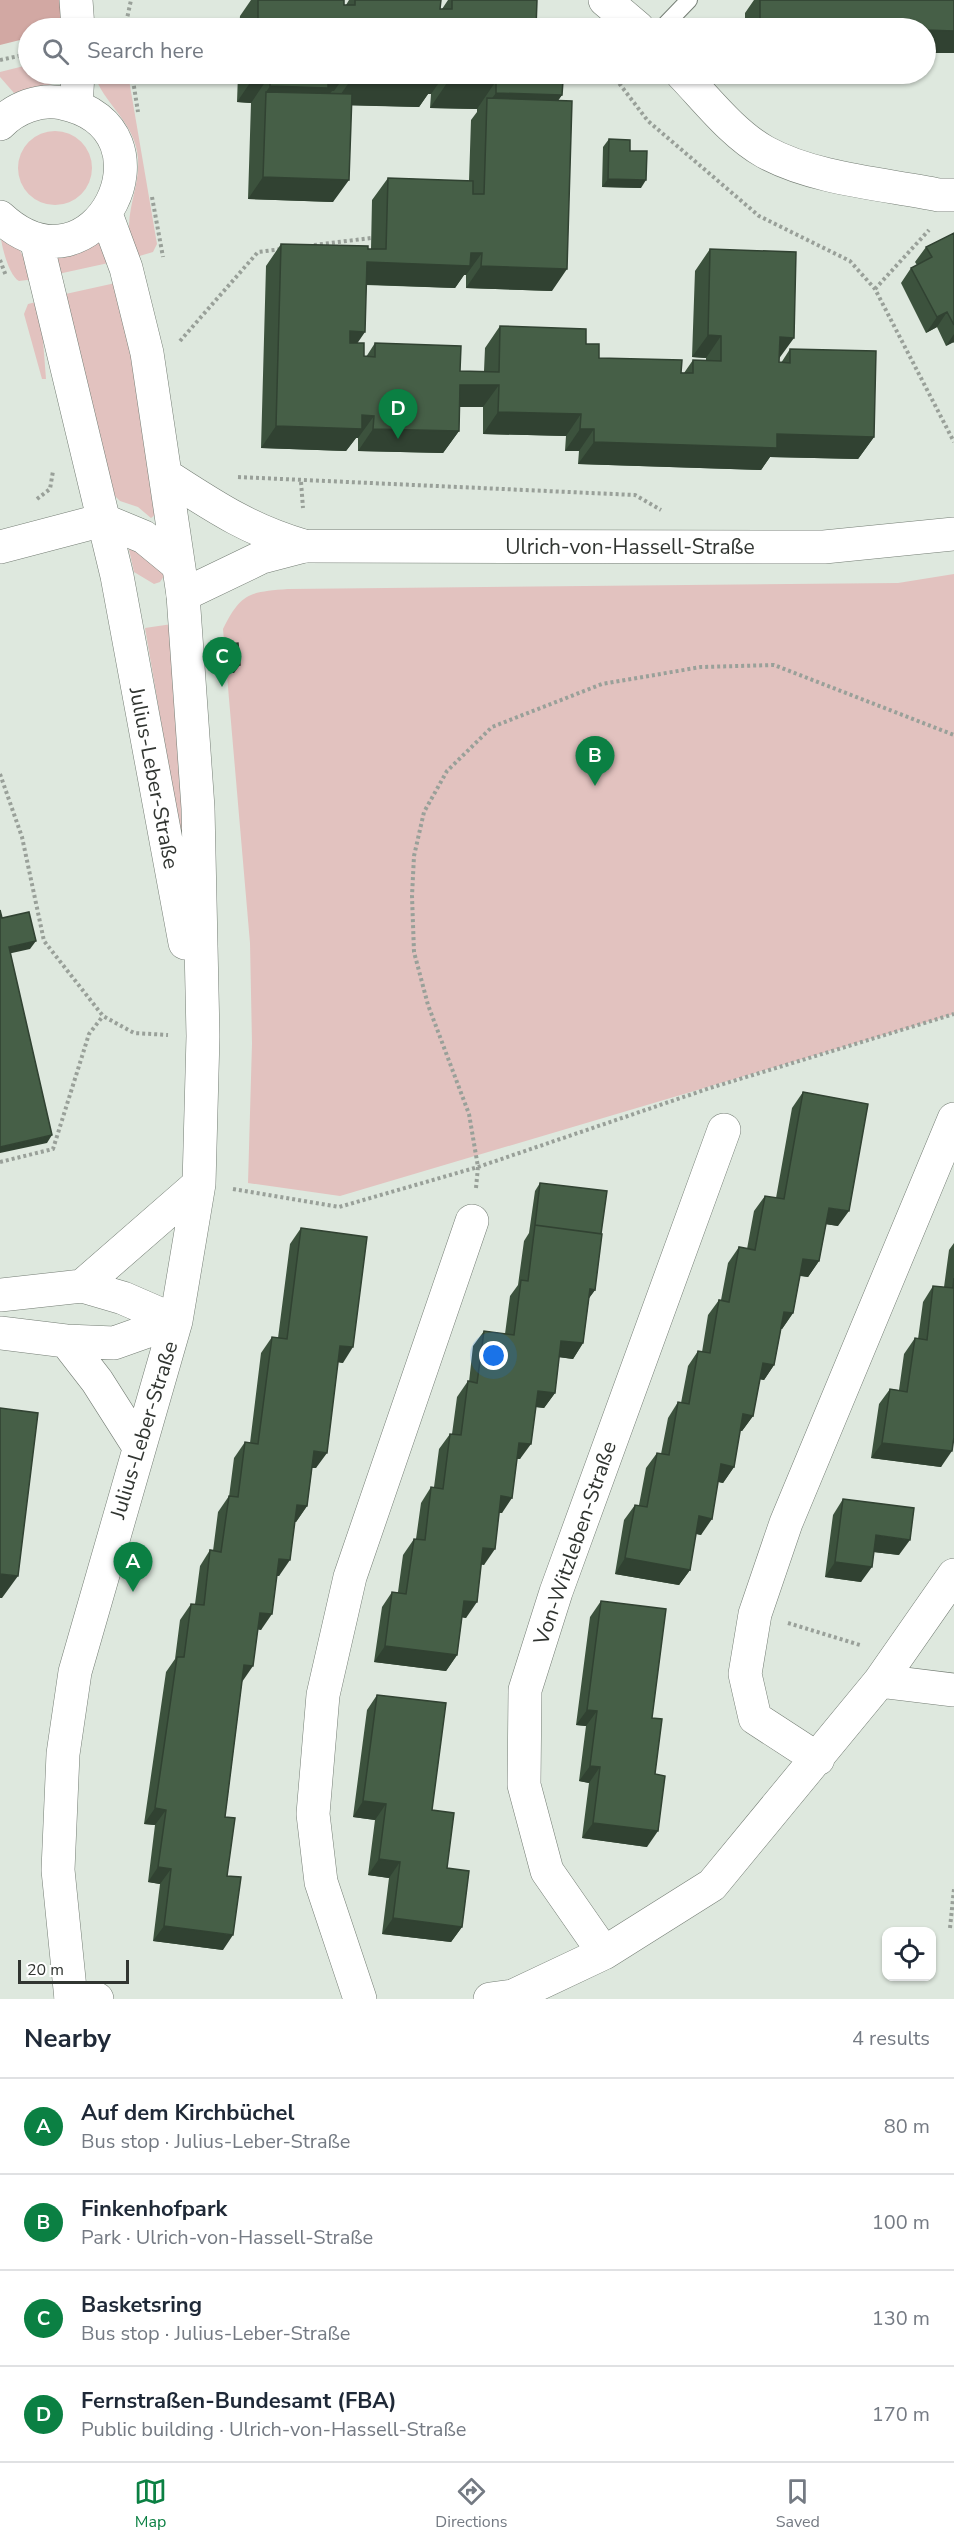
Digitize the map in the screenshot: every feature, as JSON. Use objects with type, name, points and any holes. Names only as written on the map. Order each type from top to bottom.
[{"type":"street","points":[[76,0],[77,18]]},
{"type":"street","points":[[613,2],[628,18]]},
{"type":"street","points":[[76,106],[77,84]]},
{"type":"street","points":[[692,84],[744,137],[766,152],[816,171],[939,195],[954,195]]},
{"type":"street","points":[[0,217],[14,230],[36,239],[56,241],[75,237],[92,228],[106,214],[117,196],[121,174],[119,153],[110,133],[95,117],[76,106],[56,102],[37,103],[1,120]]},
{"type":"street","name":"Julius-Leber-Straße","points":[[80,1999],[58,1869],[63,1754],[75,1672],[176,1321],[199,1184],[203,1036],[198,808],[180,580],[167,476],[147,353],[126,268],[106,214]]},
{"type":"street","name":"Julius-Leber-Straße","points":[[36,239],[117,576],[203,1036]]},
{"type":"street","name":"Ulrich-von-Hassell-Straße","points":[[167,476],[233,519],[268,535],[304,546]]},
{"type":"street","points":[[14,544],[103,520],[144,537],[180,580]]},
{"type":"street","name":"Ulrich-von-Hassell-Straße","points":[[180,580],[304,546],[824,547],[954,534]]},
{"type":"street","points":[[818,1759],[755,1718],[745,1674],[755,1614],[786,1523],[954,1119]]},
{"type":"street","name":"Von-Witzleben-Straße","points":[[604,1953],[547,1871],[524,1785],[525,1689],[556,1592],[724,1130]]},
{"type":"street","points":[[82,1286],[199,1184]]},
{"type":"street","points":[[360,1999],[321,1882],[313,1814],[323,1695],[351,1577],[472,1221]]},
{"type":"street","points":[[0,1295],[82,1286],[123,1298],[176,1321]]},
{"type":"street","points":[[0,1333],[66,1341],[114,1343],[176,1321]]},
{"type":"street","points":[[66,1341],[97,1381],[139,1447]]},
{"type":"street","points":[[490,1999],[513,1995],[604,1953],[712,1885],[880,1681],[954,1575]]},
{"type":"street","points":[[880,1681],[954,1690]]},
{"type":"lane","points":[[672,18],[689,0]]},
{"type":"path","points":[[127,18],[130,0]]},
{"type":"path","points":[[0,60],[18,56]]},
{"type":"path","points":[[620,84],[648,121],[759,216],[850,261],[875,289],[954,442]]},
{"type":"path","points":[[875,289],[934,225]]},
{"type":"path","points":[[303,246],[371,237]]},
{"type":"path","points":[[179,341],[258,252],[292,248]]},
{"type":"path","points":[[14,544],[21,512],[50,489],[54,461]]},
{"type":"path","points":[[231,477],[301,482],[634,495],[664,512]]},
{"type":"path","points":[[472,1221],[478,1167],[469,1114],[428,1005],[414,952],[412,896],[414,856],[424,812],[447,771],[492,727],[602,684],[701,667],[774,665],[954,735]]},
{"type":"path","points":[[0,774],[22,837],[44,941],[103,1016],[134,1033],[203,1036]]},
{"type":"path","points":[[199,1184],[339,1207],[478,1167],[710,1088],[954,1014]]},
{"type":"path","points":[[0,1162],[53,1149],[89,1034],[103,1016]]},
{"type":"path","points":[[755,1614],[860,1644],[880,1681]]},
{"type":"path","points":[[950,1928],[954,1889]]},
{"type":"shaded area","points":[[0,0],[62,0],[63,18],[18,18],[18,40],[0,45]]},
{"type":"shaded area","points":[[18,68],[18,84],[52,84],[14,93],[0,77],[0,72]]},
{"type":"shaded area","points":[[98,84],[130,84],[157,244],[153,252],[136,257],[129,225],[138,170],[137,151],[124,121]]},
{"type":"shaded area","points":[[55,131],[76,137],[86,147],[92,168],[86,189],[76,199],[55,205],[34,199],[24,189],[18,168],[24,147],[34,137]]},
{"type":"shaded area","points":[[0,229],[16,243],[35,279],[19,281],[15,278],[5,257]]},
{"type":"shaded area","points":[[99,237],[113,262],[58,274],[57,252]]},
{"type":"shaded area","points":[[120,282],[155,515],[151,518],[138,507],[120,501],[115,496],[61,295]]},
{"type":"shaded area","points":[[40,301],[46,379],[42,379],[24,314],[28,304]]},
{"type":"shaded area","points":[[128,545],[159,559],[164,576],[160,582],[154,584],[134,572]]},
{"type":"shaded area","points":[[954,574],[954,1014],[340,1196],[248,1183],[252,1043],[250,943],[223,629],[241,601],[255,593],[288,589],[898,583]]},
{"type":"shaded area","points":[[172,624],[193,846],[182,845],[145,628]]},
{"type":"building","points":[[258,0],[344,0],[344,5],[355,5],[355,0],[441,0],[440,9],[452,9],[452,0],[537,0],[536,18],[258,18]]},
{"type":"building","points":[[760,0],[954,0],[954,31],[936,30],[936,18],[760,18]]},
{"type":"building","points":[[270,84],[328,84],[328,88],[270,86]]},
{"type":"building","points":[[496,84],[563,84],[562,95],[496,93]]},
{"type":"building","points":[[266,92],[352,94],[349,180],[263,177]]},
{"type":"building","points":[[487,98],[572,101],[567,269],[481,266],[482,253],[471,253],[470,266],[367,262],[365,332],[350,331],[350,343],[364,343],[364,356],[375,357],[375,343],[461,346],[460,371],[499,372],[500,326],[586,329],[586,344],[599,344],[599,358],[682,360],[681,373],[693,373],[693,360],[721,361],[721,336],[708,335],[710,249],[796,252],[794,338],[780,337],[779,362],[790,363],[790,349],[876,351],[874,437],[777,434],[777,448],[594,442],[594,429],[580,429],[581,414],[498,412],[499,385],[460,385],[459,431],[373,429],[374,416],[362,415],[362,429],[276,426],[281,244],[368,246],[368,249],[386,249],[388,178],[473,181],[473,194],[484,194]]},
{"type":"building","points":[[609,139],[630,140],[630,151],[647,151],[646,180],[608,179]]},
{"type":"building","points":[[954,233],[954,325],[947,312],[937,317],[911,268],[932,257],[926,247]]},
{"type":"building","points":[[238,643],[240,665],[231,665],[230,644]]},
{"type":"building","points":[[0,910],[2,918],[29,912],[36,941],[9,947],[52,1135],[0,1147]]},
{"type":"building","points":[[803,1092],[868,1104],[849,1211],[829,1208],[819,1261],[803,1259],[793,1313],[784,1312],[774,1365],[763,1363],[753,1416],[743,1414],[734,1467],[721,1464],[712,1519],[699,1516],[690,1570],[625,1558],[635,1505],[647,1507],[657,1453],[669,1455],[678,1402],[689,1404],[698,1351],[710,1353],[719,1300],[729,1302],[739,1247],[755,1250],[765,1196],[784,1199]]},
{"type":"building","points":[[540,1183],[607,1191],[601,1234],[535,1225]]},
{"type":"building","points":[[535,1225],[602,1234],[595,1290],[590,1289],[583,1343],[561,1341],[555,1393],[538,1391],[531,1444],[519,1443],[512,1498],[501,1496],[495,1549],[483,1548],[477,1602],[464,1601],[457,1655],[385,1646],[392,1592],[406,1594],[414,1539],[425,1540],[431,1487],[443,1489],[450,1434],[461,1435],[468,1381],[477,1383],[484,1331],[514,1335],[521,1280],[528,1281]]},
{"type":"building","points":[[301,1228],[367,1237],[353,1347],[340,1346],[327,1453],[314,1451],[307,1506],[297,1505],[290,1560],[279,1559],[272,1614],[260,1613],[253,1666],[244,1665],[225,1817],[235,1818],[227,1876],[241,1877],[233,1935],[164,1926],[171,1869],[158,1867],[166,1810],[155,1808],[177,1657],[184,1657],[191,1604],[204,1605],[210,1550],[221,1552],[229,1496],[238,1497],[245,1442],[258,1444],[272,1337],[287,1339]]},
{"type":"building","points":[[954,1278],[954,1437],[952,1451],[882,1443],[890,1389],[907,1392],[915,1338],[927,1340],[933,1286],[953,1288]]},
{"type":"building","points":[[0,1408],[38,1413],[18,1576],[0,1574]]},
{"type":"building","points":[[843,1499],[914,1508],[910,1540],[876,1535],[872,1567],[835,1562]]},
{"type":"building","points":[[601,1601],[666,1609],[652,1718],[662,1719],[655,1774],[665,1776],[658,1831],[593,1823],[600,1767],[590,1766],[597,1711],[587,1710]]},
{"type":"building","points":[[377,1695],[446,1703],[432,1810],[454,1813],[447,1868],[469,1871],[462,1927],[393,1918],[400,1862],[379,1859],[386,1804],[363,1801]]},
{"type":"place","name":"Fernstraßen-Bundesamt (FBA)","points":[[398,439]]},
{"type":"place","name":"Basketsring","points":[[222,687]]},
{"type":"place","name":"Finkenhofpark","points":[[595,786]]},
{"type":"place","name":"Auf dem Kirchbüchel","points":[[133,1592]]}]
